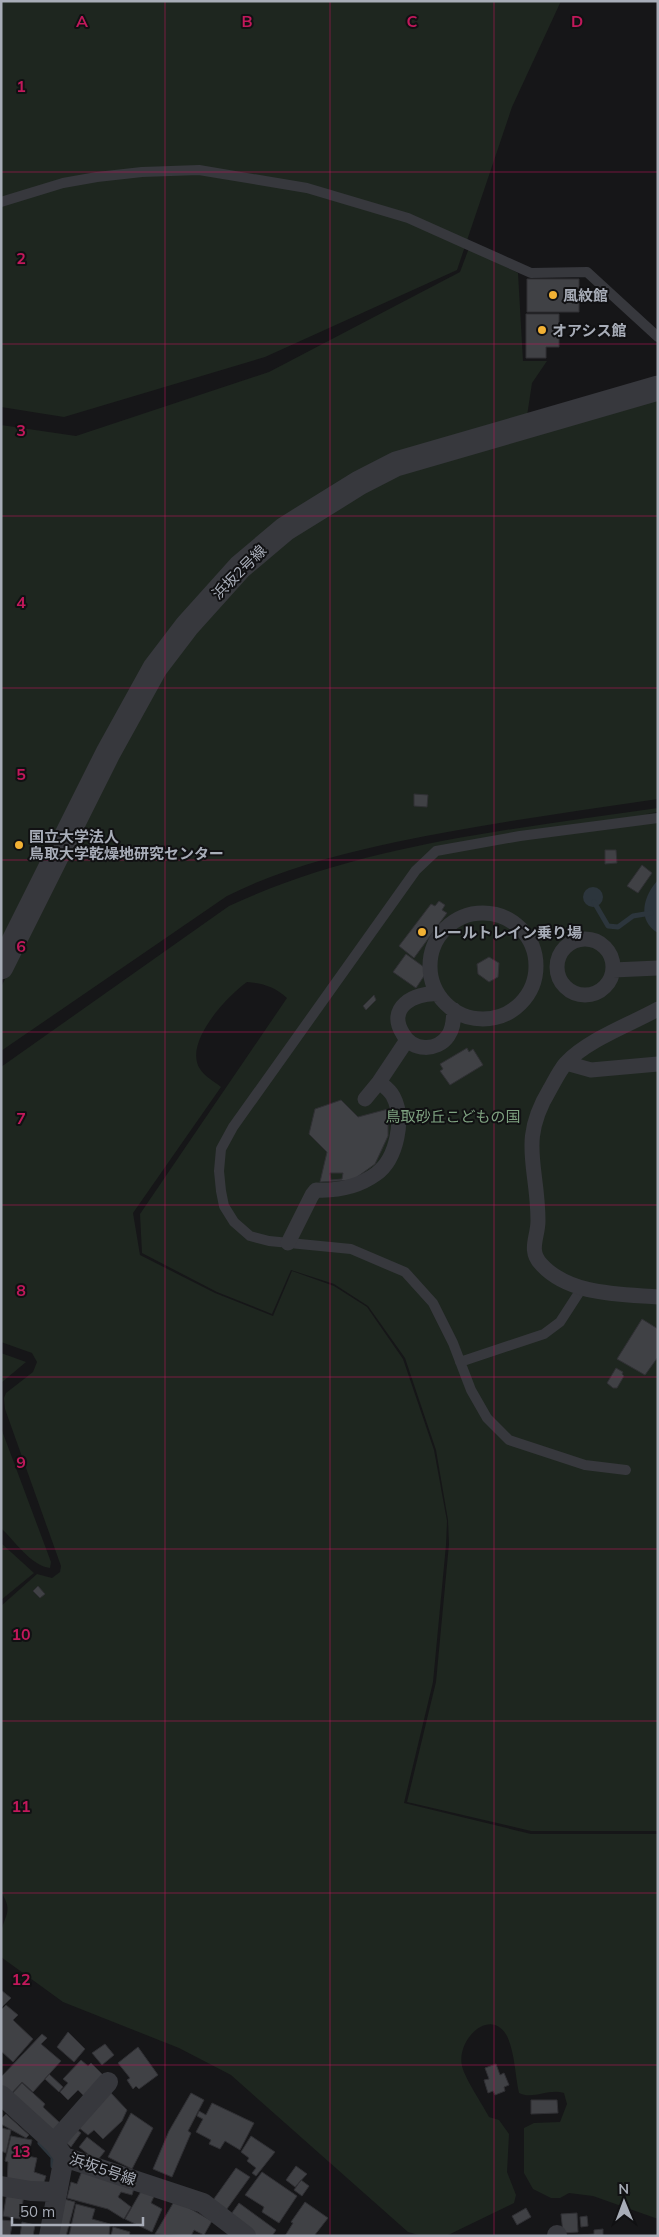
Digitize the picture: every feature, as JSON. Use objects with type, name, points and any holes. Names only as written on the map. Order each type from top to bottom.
[{"type":"street","name":"浜坂2号線","points":[[1,967],[66,834],[155,668],[187,626],[240,567],[285,529],[359,482],[396,464],[658,388]]},
{"type":"street","points":[[475,913],[499,915],[519,926],[532,946],[536,968],[528,995],[507,1013],[494,1018],[480,1019],[467,1016],[454,1010],[438,994],[430,972],[432,949],[444,929],[464,916],[475,913]]},
{"type":"street","points":[[587,940],[603,946],[609,953],[613,970],[611,979],[598,992],[580,995],[564,986],[557,969],[558,960],[569,945],[587,940]]},
{"type":"street","points":[[536,968],[557,969]]},
{"type":"street","points":[[613,970],[658,968]]},
{"type":"street","points":[[438,994],[422,993],[408,1000],[403,1005],[399,1020],[402,1034],[407,1040],[423,1048],[441,1043],[452,1029],[454,1010]]},
{"type":"street","points":[[658,1009],[589,1046],[566,1062],[539,1106],[533,1125],[531,1150],[538,1223],[533,1249],[540,1264],[556,1278],[582,1288],[617,1294],[658,1297]]},
{"type":"street","points":[[365,1099],[380,1082],[407,1040]]},
{"type":"street","points":[[566,1062],[591,1070],[658,1064]]},
{"type":"street","points":[[288,1243],[316,1190],[333,1190],[356,1184],[376,1174],[389,1158],[396,1136],[399,1111],[392,1094],[380,1082]]},
{"type":"street","points":[[49,2236],[57,2192],[59,2150],[108,2082]]},
{"type":"street","name":"浜坂5号線","points":[[1,2095],[59,2150],[202,2203],[246,2236]]},
{"type":"street","points":[[1,2186],[31,2191],[57,2192]]},
{"type":"lane","points":[[1,202],[63,183],[142,172],[199,170],[307,188],[408,218],[483,250],[530,273],[587,272],[658,336]]},
{"type":"lane","points":[[626,1470],[585,1465],[509,1440],[487,1418],[471,1390],[433,1303],[405,1272],[351,1249],[288,1243],[250,1236],[234,1222],[224,1206],[219,1171],[221,1149],[233,1128],[416,870],[436,850],[520,836],[658,818]]},
{"type":"lane","points":[[460,1362],[544,1334],[560,1322],[582,1288]]},
{"type":"green space","points":[[1,1],[561,1],[512,107],[457,270],[265,357],[64,417],[1,407]]},
{"type":"green space","points":[[469,248],[518,273],[523,361],[547,361],[532,383],[527,416],[434,442],[235,559],[1,946],[1,425],[76,436],[269,372],[460,272]]},
{"type":"green space","points":[[658,400],[658,799],[494,824],[396,842],[288,870],[227,896],[1,1051],[1,987],[133,727],[176,657],[253,569],[319,517],[404,472]]},
{"type":"green space","name":"鳥取砂丘こどもの国","points":[[658,808],[658,812],[645,814],[658,813],[658,1831],[531,1831],[407,1802],[436,1682],[449,1544],[448,1520],[436,1450],[405,1358],[368,1306],[334,1284],[291,1270],[272,1314],[217,1292],[142,1253],[140,1214],[287,998],[278,991],[258,983],[247,982],[229,998],[210,1021],[197,1046],[196,1058],[202,1072],[221,1087],[133,1213],[140,1255],[215,1293],[273,1316],[292,1271],[334,1286],[367,1307],[403,1359],[434,1450],[447,1521],[433,1682],[404,1803],[531,1834],[658,1834],[658,2219],[593,2196],[569,2193],[560,2198],[551,2198],[533,2189],[524,2173],[524,2128],[534,2123],[560,2122],[567,2104],[564,2093],[553,2092],[524,2095],[519,2093],[510,2043],[500,2028],[492,2024],[484,2025],[469,2037],[464,2046],[462,2066],[470,2085],[489,2117],[499,2120],[509,2134],[507,2172],[516,2195],[514,2203],[446,2236],[422,2236],[408,2232],[231,2075],[179,2048],[63,2002],[1,1957],[1,1933],[8,1909],[1,1892],[1,1606],[37,1574],[52,1578],[60,1572],[61,1566],[5,1409],[4,1398],[6,1393],[33,1372],[37,1362],[32,1353],[1,1342],[1,1067],[229,906],[280,885],[332,867],[385,853],[439,842],[549,823]]},
{"type":"green space","points":[[1,1353],[26,1362],[1,1383]]},
{"type":"green space","points":[[1,1428],[51,1562],[50,1568],[36,1563],[1,1528]]},
{"type":"green space","points":[[1,1543],[34,1573],[1,1600]]},
{"type":"shaded area","points":[[658,880],[658,933],[651,928],[647,921],[644,907],[649,893]]},
{"type":"shaded area","points":[[593,887],[600,890],[603,897],[600,904],[593,907],[586,904],[583,897],[586,890]]},
{"type":"building","name":"風紋館","points":[[527,279],[579,279],[579,312],[527,312]]},
{"type":"building","name":"オアシス館","points":[[526,314],[559,314],[559,347],[546,347],[546,358],[526,358]]},
{"type":"building","points":[[414,794],[428,795],[427,807],[414,806]]},
{"type":"building","points":[[605,850],[616,850],[617,863],[605,864]]},
{"type":"building","points":[[642,865],[652,873],[638,893],[627,886]]},
{"type":"building","points":[[439,901],[445,905],[442,910],[447,913],[414,958],[399,946],[431,904],[435,906]]},
{"type":"building","points":[[406,954],[428,970],[416,988],[393,972]]},
{"type":"building","points":[[489,957],[499,963],[498,977],[489,982],[478,974],[477,964]]},
{"type":"building","points":[[374,995],[376,1000],[366,1010],[363,1006]]},
{"type":"building","points":[[467,1048],[469,1052],[473,1049],[483,1065],[450,1085],[440,1071],[443,1069],[440,1064]]},
{"type":"building","points":[[341,1100],[358,1117],[388,1109],[388,1136],[375,1164],[353,1180],[320,1182],[327,1152],[309,1134],[315,1109]],"holes":[[[330,1173],[343,1173],[342,1179],[331,1180]]]},
{"type":"building","points":[[642,1319],[658,1329],[658,1357],[645,1375],[617,1359]]},
{"type":"building","points":[[616,1368],[623,1372],[624,1376],[617,1388],[613,1388],[607,1383]]},
{"type":"building","points":[[38,1586],[45,1594],[40,1598],[33,1591]]},
{"type":"building","points":[[1,1990],[11,1998],[1,2008]]},
{"type":"building","points":[[6,2005],[18,2015],[13,2020],[33,2039],[13,2062],[1,2051],[1,2010]]},
{"type":"building","points":[[68,2032],[85,2049],[74,2062],[57,2047]]},
{"type":"building","points":[[42,2034],[47,2038],[41,2044],[61,2061],[33,2092],[22,2082],[10,2095],[1,2089],[1,2077]]},
{"type":"building","points":[[105,2044],[114,2055],[102,2065],[92,2053]]},
{"type":"building","points":[[138,2047],[158,2075],[139,2089],[136,2086],[133,2089],[127,2080],[130,2078],[118,2063]]},
{"type":"building","points":[[81,2060],[88,2066],[91,2063],[103,2075],[84,2096],[78,2090],[68,2100],[60,2092],[68,2083],[63,2079]]},
{"type":"building","points":[[496,2064],[500,2075],[504,2073],[509,2085],[504,2087],[505,2091],[495,2095],[493,2091],[488,2093],[484,2080],[489,2079],[485,2068]]},
{"type":"building","points":[[49,2074],[63,2087],[59,2092],[45,2079]]},
{"type":"building","points":[[22,2083],[45,2104],[43,2107],[60,2123],[51,2134],[10,2096]]},
{"type":"building","points":[[110,2092],[127,2110],[122,2121],[103,2139],[94,2130],[88,2135],[78,2127]]},
{"type":"building","points":[[191,2093],[204,2100],[188,2131],[191,2133],[172,2177],[153,2169],[169,2131]]},
{"type":"building","points":[[531,2100],[557,2100],[558,2113],[531,2114]]},
{"type":"building","points":[[212,2103],[254,2123],[240,2150],[225,2141],[220,2149],[209,2144],[211,2140],[196,2132],[203,2119],[197,2116],[199,2111],[206,2115]]},
{"type":"building","points":[[131,2113],[153,2128],[132,2169],[108,2157]]},
{"type":"building","points":[[6,2114],[29,2135],[26,2138],[1,2124],[1,2119]]},
{"type":"building","points":[[1,2128],[11,2130],[6,2153],[1,2151]]},
{"type":"building","points":[[76,2129],[81,2133],[71,2147],[65,2142]]},
{"type":"building","points":[[11,2136],[32,2140],[28,2156],[37,2158],[34,2172],[46,2176],[42,2189],[7,2185],[8,2162],[5,2161]]},
{"type":"building","points":[[251,2136],[275,2152],[256,2176],[252,2173],[256,2168],[247,2161],[249,2158],[241,2152]]},
{"type":"building","points":[[87,2137],[105,2151],[97,2161],[79,2147]]},
{"type":"building","points":[[296,2166],[307,2174],[295,2187],[286,2180]]},
{"type":"building","points":[[83,2168],[135,2185],[132,2195],[121,2192],[118,2197],[131,2207],[124,2219],[108,2209],[67,2198],[71,2182],[77,2184]]},
{"type":"building","points":[[236,2168],[250,2177],[224,2213],[211,2203]]},
{"type":"building","points":[[262,2172],[297,2196],[279,2223],[262,2212],[264,2207],[245,2195]]},
{"type":"building","points":[[301,2180],[309,2186],[302,2196],[294,2190]]},
{"type":"building","points":[[143,2188],[156,2192],[151,2203],[162,2209],[152,2232],[125,2219]]},
{"type":"building","points":[[7,2192],[24,2195],[20,2219],[3,2216]]},
{"type":"building","points":[[64,2199],[75,2202],[66,2236],[55,2236]]},
{"type":"building","points":[[175,2200],[212,2221],[204,2235],[194,2230],[191,2236],[155,2234]]},
{"type":"building","points":[[305,2202],[328,2218],[314,2236],[285,2236],[293,2223],[291,2222]]},
{"type":"building","points":[[239,2203],[276,2230],[272,2236],[255,2236],[229,2217]]},
{"type":"building","points":[[76,2204],[95,2209],[92,2219],[110,2224],[109,2236],[69,2236]]},
{"type":"building","points":[[526,2208],[531,2217],[517,2225],[512,2216]]},
{"type":"building","points":[[577,2213],[578,2232],[563,2233],[561,2214]]},
{"type":"building","points":[[587,2216],[588,2226],[581,2227],[580,2217]]},
{"type":"building","points":[[1,2220],[13,2221],[10,2236],[1,2236]]},
{"type":"building","points":[[22,2222],[35,2225],[33,2236],[20,2236]]},
{"type":"building","points":[[113,2227],[130,2232],[129,2236],[111,2236]]},
{"type":"building","points":[[603,2229],[603,2236],[566,2236],[594,2234],[594,2230]]},
{"type":"waterway","points":[[594,902],[608,926],[618,927],[633,916],[651,913]]},
{"type":"waterway","points":[[40,2143],[53,2157],[53,2166]]},
{"type":"place","name":"風紋館","points":[[553,295]]},
{"type":"place","name":"オアシス館","points":[[542,330]]},
{"type":"place","name":"国立大学法人 鳥取大学乾燥地研究センター","points":[[19,845]]},
{"type":"place","name":"レールトレイン乗り場","points":[[422,932]]}]
